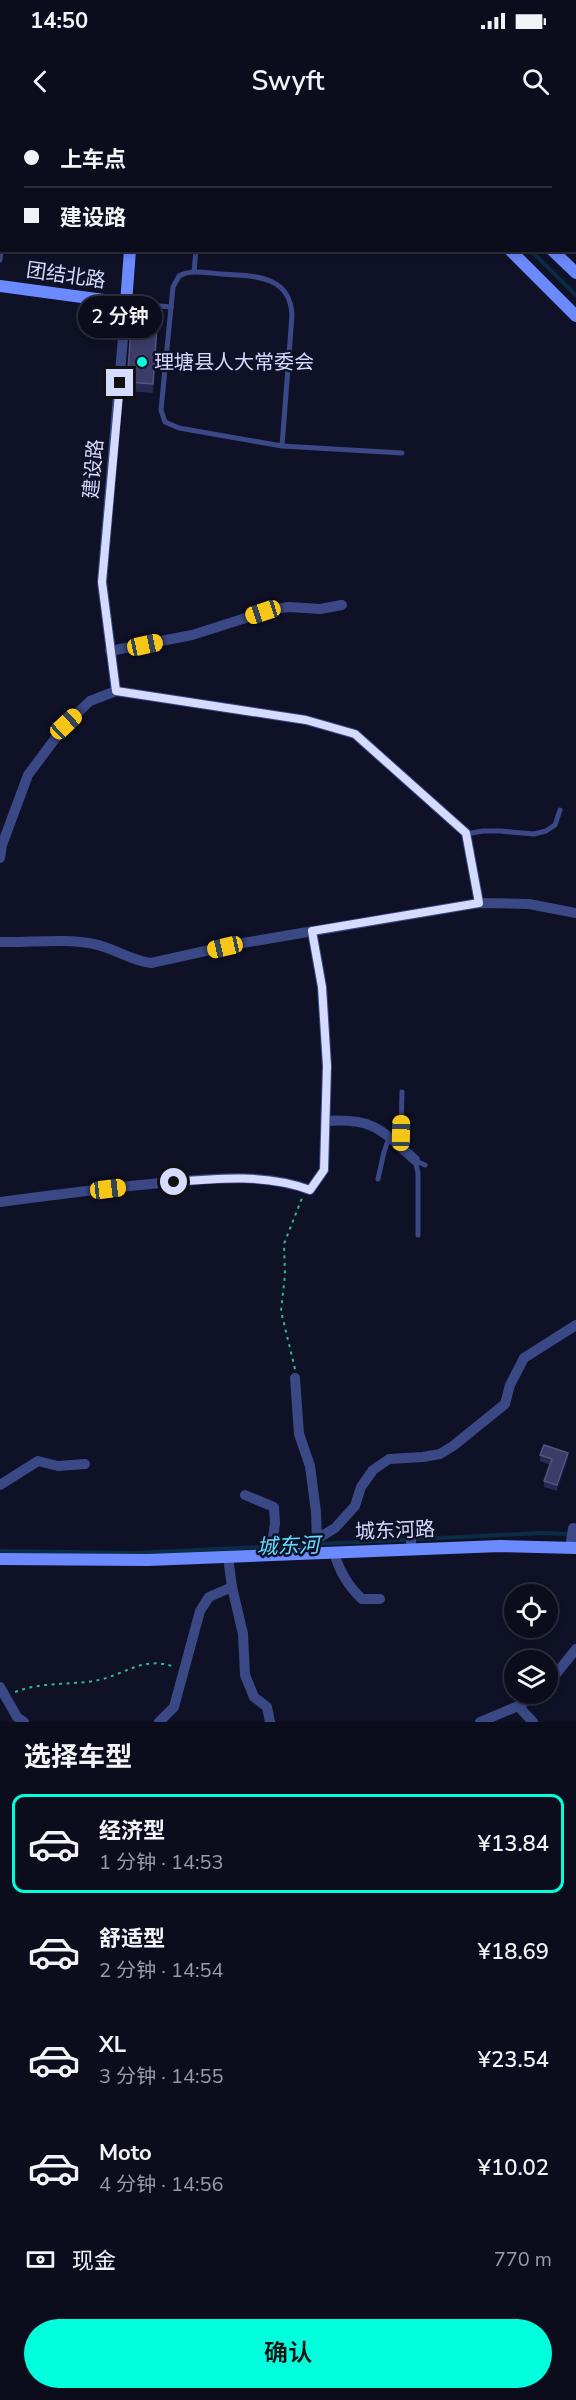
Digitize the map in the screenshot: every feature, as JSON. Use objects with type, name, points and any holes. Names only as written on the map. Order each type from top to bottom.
[{"type":"street","name":"建设路","points":[[116,691],[102,582],[130,252]]},
{"type":"street","points":[[512,252],[576,316]]},
{"type":"street","points":[[554,252],[576,273]]},
{"type":"street","name":"团结北路","points":[[0,286],[126,303]]},
{"type":"street","points":[[111,651],[192,635],[274,609],[289,607],[320,609],[342,605]]},
{"type":"street","points":[[0,858],[2,845],[28,775],[66,724],[90,701],[116,691],[306,720],[355,734],[466,834],[479,903]]},
{"type":"street","points":[[0,942],[77,941],[115,950],[142,962],[151,963],[237,944],[479,903],[528,904],[576,913]]},
{"type":"street","points":[[0,1202],[129,1186],[235,1178],[279,1181],[310,1190],[324,1170],[326,1121],[325,1015],[312,931]]},
{"type":"street","points":[[326,1121],[344,1120],[367,1123],[382,1130],[414,1160]]},
{"type":"street","points":[[315,1546],[355,1506],[361,1487],[373,1470],[389,1459],[404,1456],[423,1458],[440,1454],[453,1446],[505,1404],[510,1385],[524,1358],[576,1325]]},
{"type":"street","points":[[295,1378],[299,1434],[310,1466],[315,1546]]},
{"type":"street","points":[[0,1485],[38,1461],[58,1466],[85,1464]]},
{"type":"street","points":[[245,1495],[274,1507],[271,1554]]},
{"type":"street","points":[[411,1528],[411,1549]]},
{"type":"street","name":"城东河路","points":[[0,1559],[148,1560],[271,1554],[315,1546],[334,1552],[573,1541]]},
{"type":"street","points":[[334,1552],[338,1565],[352,1590],[363,1599],[380,1599]]},
{"type":"street","points":[[228,1557],[232,1587],[243,1634],[245,1675],[254,1697],[267,1707],[270,1722]]},
{"type":"street","points":[[159,1722],[174,1707],[200,1611],[209,1597],[232,1587]]},
{"type":"street","points":[[558,1672],[576,1649]]},
{"type":"street","points":[[3,1691],[19,1720]]},
{"type":"street","points":[[480,1722],[521,1704]]},
{"type":"street","points":[[518,1706],[533,1722]]},
{"type":"lane","points":[[194,272],[196,252]]},
{"type":"lane","points":[[282,446],[292,315],[290,301],[286,294],[266,279],[184,273],[175,280],[171,307],[160,410],[165,422],[178,428],[282,446],[402,453]]},
{"type":"lane","points":[[126,303],[171,307]]},
{"type":"lane","points":[[466,834],[483,831],[540,833],[555,825],[560,810]]},
{"type":"lane","points":[[378,1179],[384,1152],[401,1133],[402,1092]]},
{"type":"lane","points":[[414,1160],[425,1165]]},
{"type":"lane","points":[[414,1160],[418,1173],[418,1235]]},
{"type":"path","points":[[295,1378],[294,1358],[281,1311],[285,1275],[284,1244],[301,1199],[310,1190]]},
{"type":"path","points":[[3,1691],[94,1681],[145,1663],[158,1662],[185,1671]]},
{"type":"building","name":"理塘县人大常委会","points":[[132,317],[148,318],[147,324],[157,325],[153,384],[127,382]]},
{"type":"building","points":[[544,1445],[568,1453],[557,1485],[544,1481],[552,1459],[540,1455]]},
{"type":"waterway","points":[[532,252],[576,295]]},
{"type":"waterway","name":"城东河","points":[[0,1551],[136,1553],[541,1533],[569,1534]]},
{"type":"place","name":"理塘县人大常委会","points":[[142,362]]},
{"type":"route","points":[[120,383],[102,582],[116,691],[306,720],[355,734],[466,833],[479,903],[312,931],[322,987],[327,1066],[324,1170],[310,1190],[279,1181],[257,1179],[174,1182]]}]
